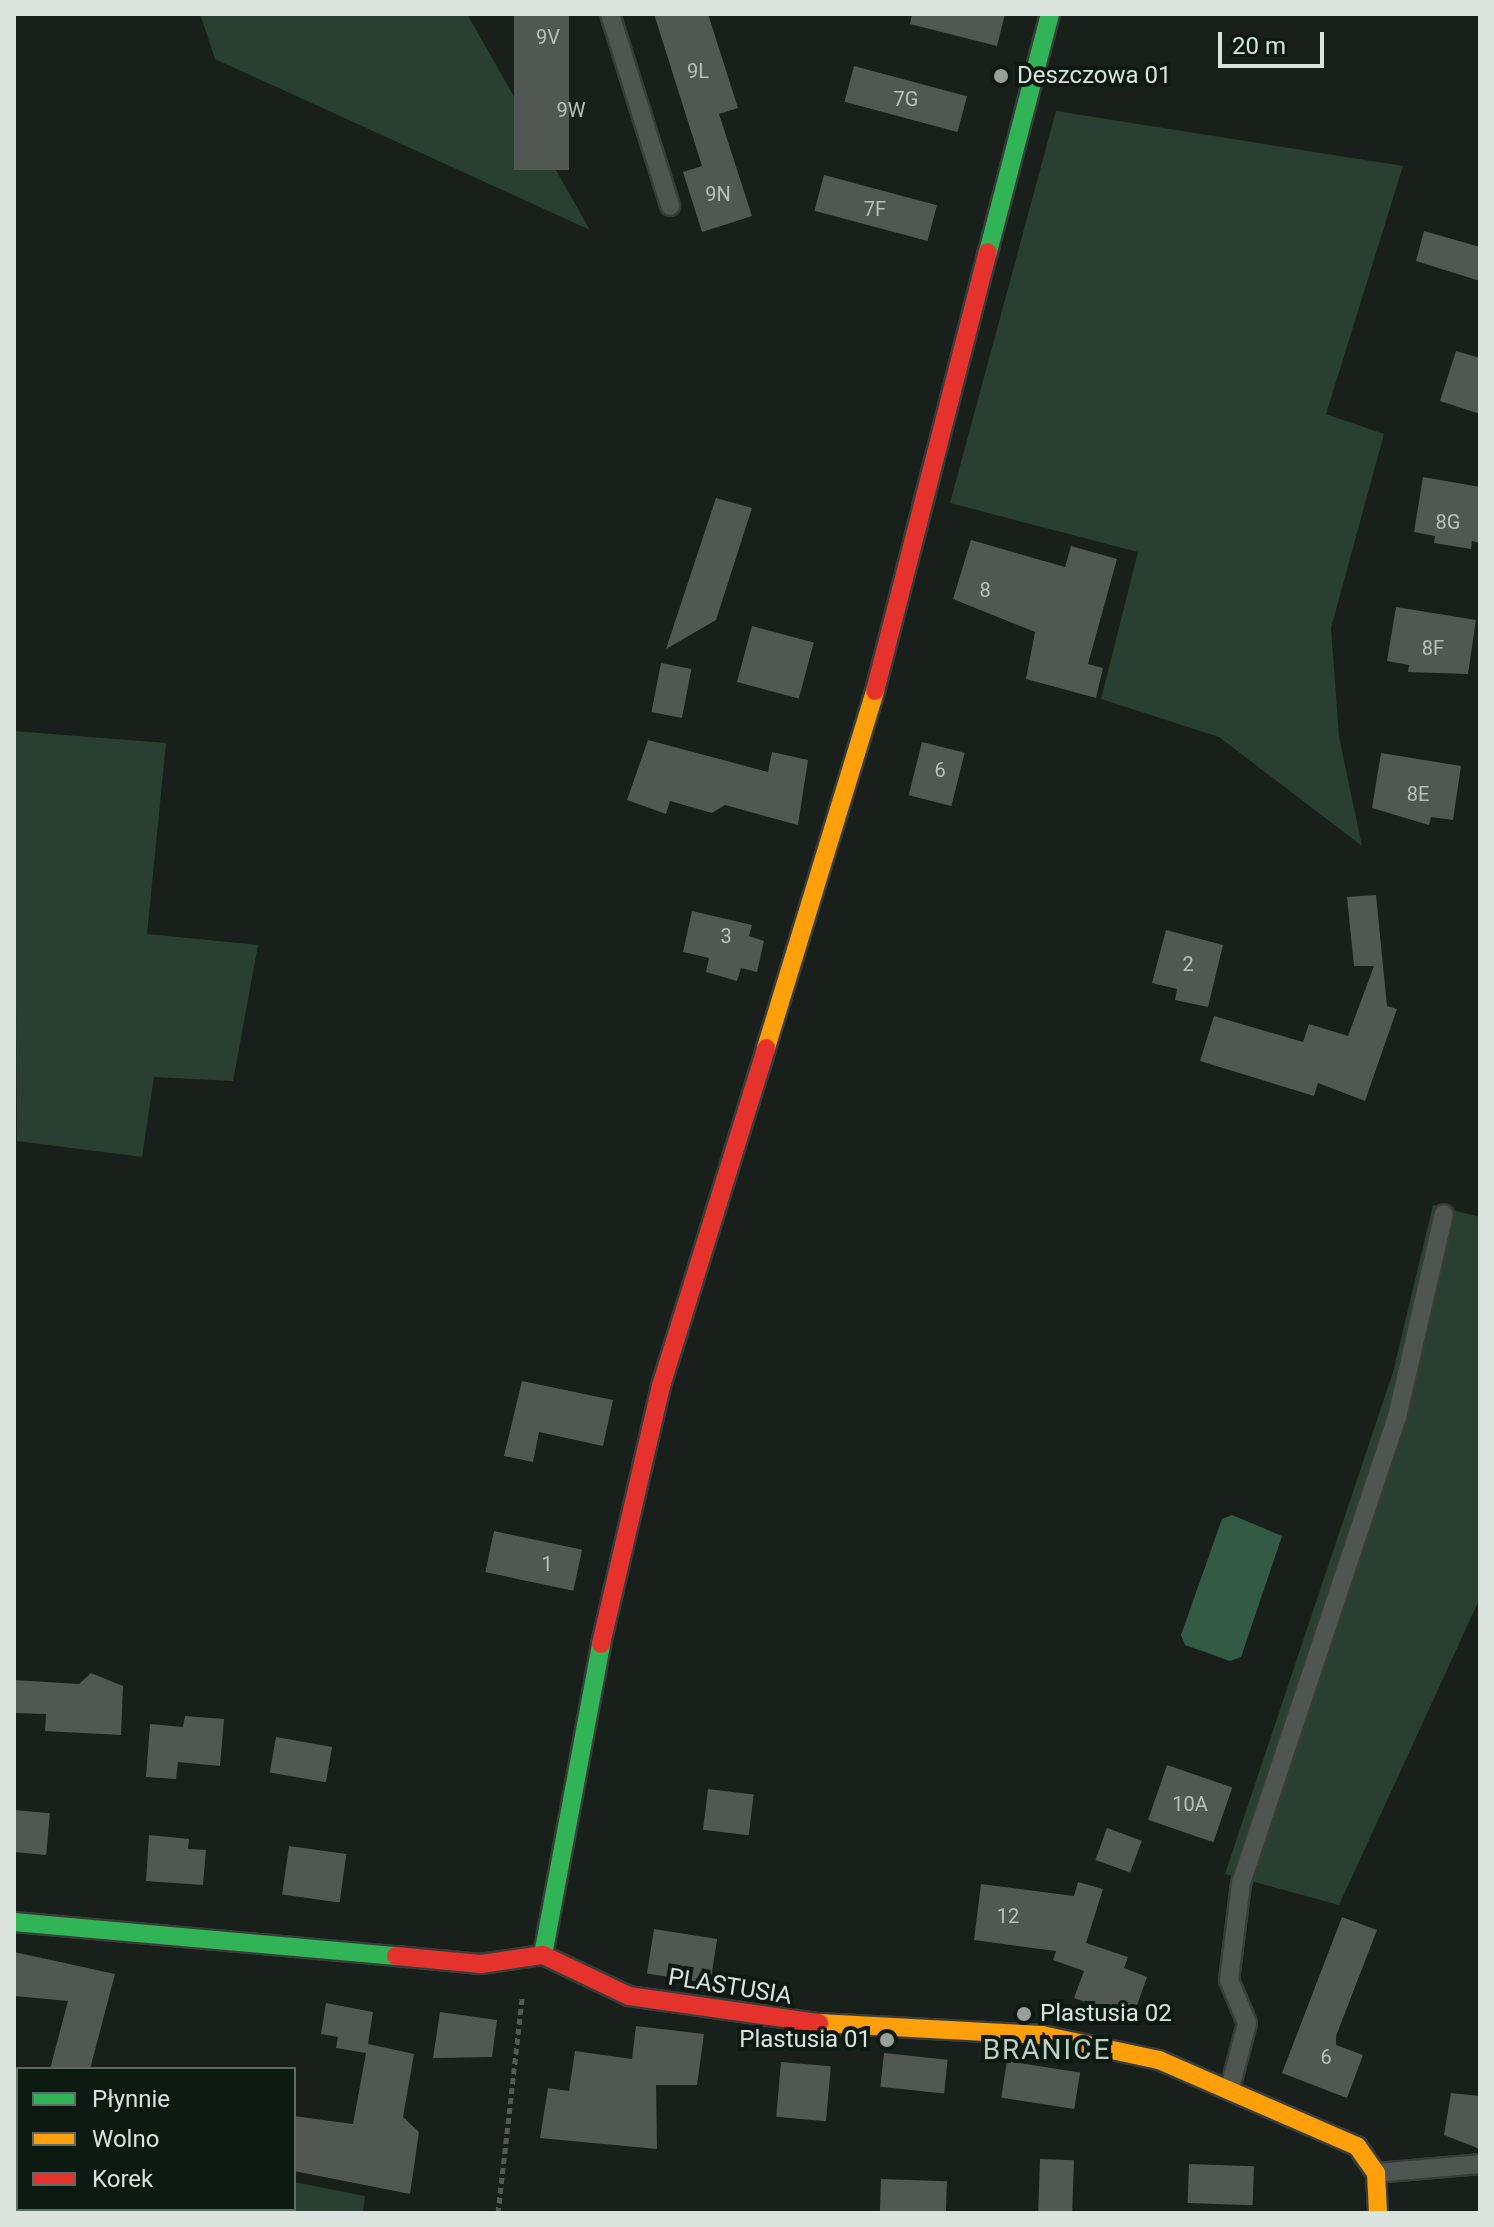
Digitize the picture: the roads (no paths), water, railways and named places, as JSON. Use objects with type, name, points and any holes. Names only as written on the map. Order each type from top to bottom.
[{"type":"street","points":[[14,1922],[481,1964],[543,1955],[602,1637],[661,1386],[864,733],[1050,14]]},
{"type":"street","name":"PLASTUSIA","points":[[543,1955],[629,1996],[782,2021],[1042,2035],[1159,2060],[1347,2140],[1376,2173]]},
{"type":"street","points":[[1376,2173],[1378,2213]]},
{"type":"lane","points":[[610,14],[670,206]]},
{"type":"lane","points":[[1230,2088],[1247,2023],[1229,1980],[1241,1883],[1397,1417],[1444,1214]]},
{"type":"lane","points":[[1376,2173],[1480,2164]]},
{"type":"place","name":"Deszczowa 01","points":[[1001,76]]},
{"type":"place","name":"Plastusia 02","points":[[1024,2014]]},
{"type":"place","name":"Plastusia 01","points":[[887,2040]]},
{"type":"district","name":"BRANICE","points":[[1047,2050]]}]
